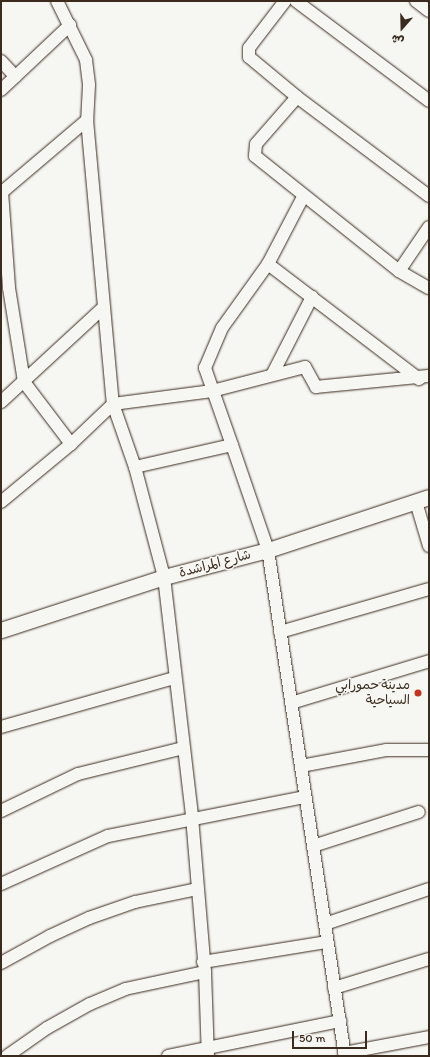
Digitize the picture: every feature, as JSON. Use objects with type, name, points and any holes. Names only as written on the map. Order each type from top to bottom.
[{"type":"street","points":[[58,1],[86,60],[88,85],[87,120],[103,308],[113,404],[135,467],[164,577],[174,678],[192,817],[204,967],[207,1052]]},
{"type":"street","points":[[285,1],[248,52],[253,62],[429,196]]},
{"type":"street","points":[[296,1],[429,101]]},
{"type":"street","points":[[416,1],[429,10]]},
{"type":"street","points":[[1,90],[70,25]]},
{"type":"street","points":[[1,61],[15,76]]},
{"type":"street","points":[[297,97],[256,144],[254,152],[258,160],[303,197],[399,271],[429,288]]},
{"type":"street","points":[[71,444],[24,382],[5,292],[2,193],[87,120]]},
{"type":"street","points":[[303,197],[268,264],[222,328],[205,368],[268,550],[344,1055],[429,1037]]},
{"type":"street","points":[[399,271],[429,227]]},
{"type":"street","points":[[268,264],[424,378]]},
{"type":"street","points":[[272,375],[312,297]]},
{"type":"street","points":[[1,402],[103,308]]},
{"type":"street","points":[[1,502],[71,444],[113,404],[212,391],[305,367],[316,387],[424,378]]},
{"type":"street","points":[[135,467],[232,445]]},
{"type":"street","points":[[422,499],[429,546]]},
{"type":"street","name":"شارع المراشدة","points":[[1,630],[164,577],[268,550],[422,499]]},
{"type":"street","points":[[280,632],[429,589]]},
{"type":"street","points":[[291,703],[429,661]]},
{"type":"street","points":[[1,727],[174,678]]},
{"type":"street","points":[[1,811],[78,774],[183,748]]},
{"type":"street","points":[[300,766],[386,750],[429,750]]},
{"type":"street","points":[[1,884],[108,836],[192,817],[305,797]]},
{"type":"street","points":[[313,846],[419,812]]},
{"type":"street","points":[[1,963],[50,936],[89,918],[135,902],[197,889]]},
{"type":"street","points":[[325,924],[429,889]]},
{"type":"street","points":[[7,1056],[47,1028],[90,1004],[125,989],[204,967],[327,942]]},
{"type":"street","points":[[334,988],[429,959]]},
{"type":"street","points":[[168,1056],[207,1052],[340,1021]]},
{"type":"place","name":"مدينة حمورابي السياحية","points":[[418,693]]}]
